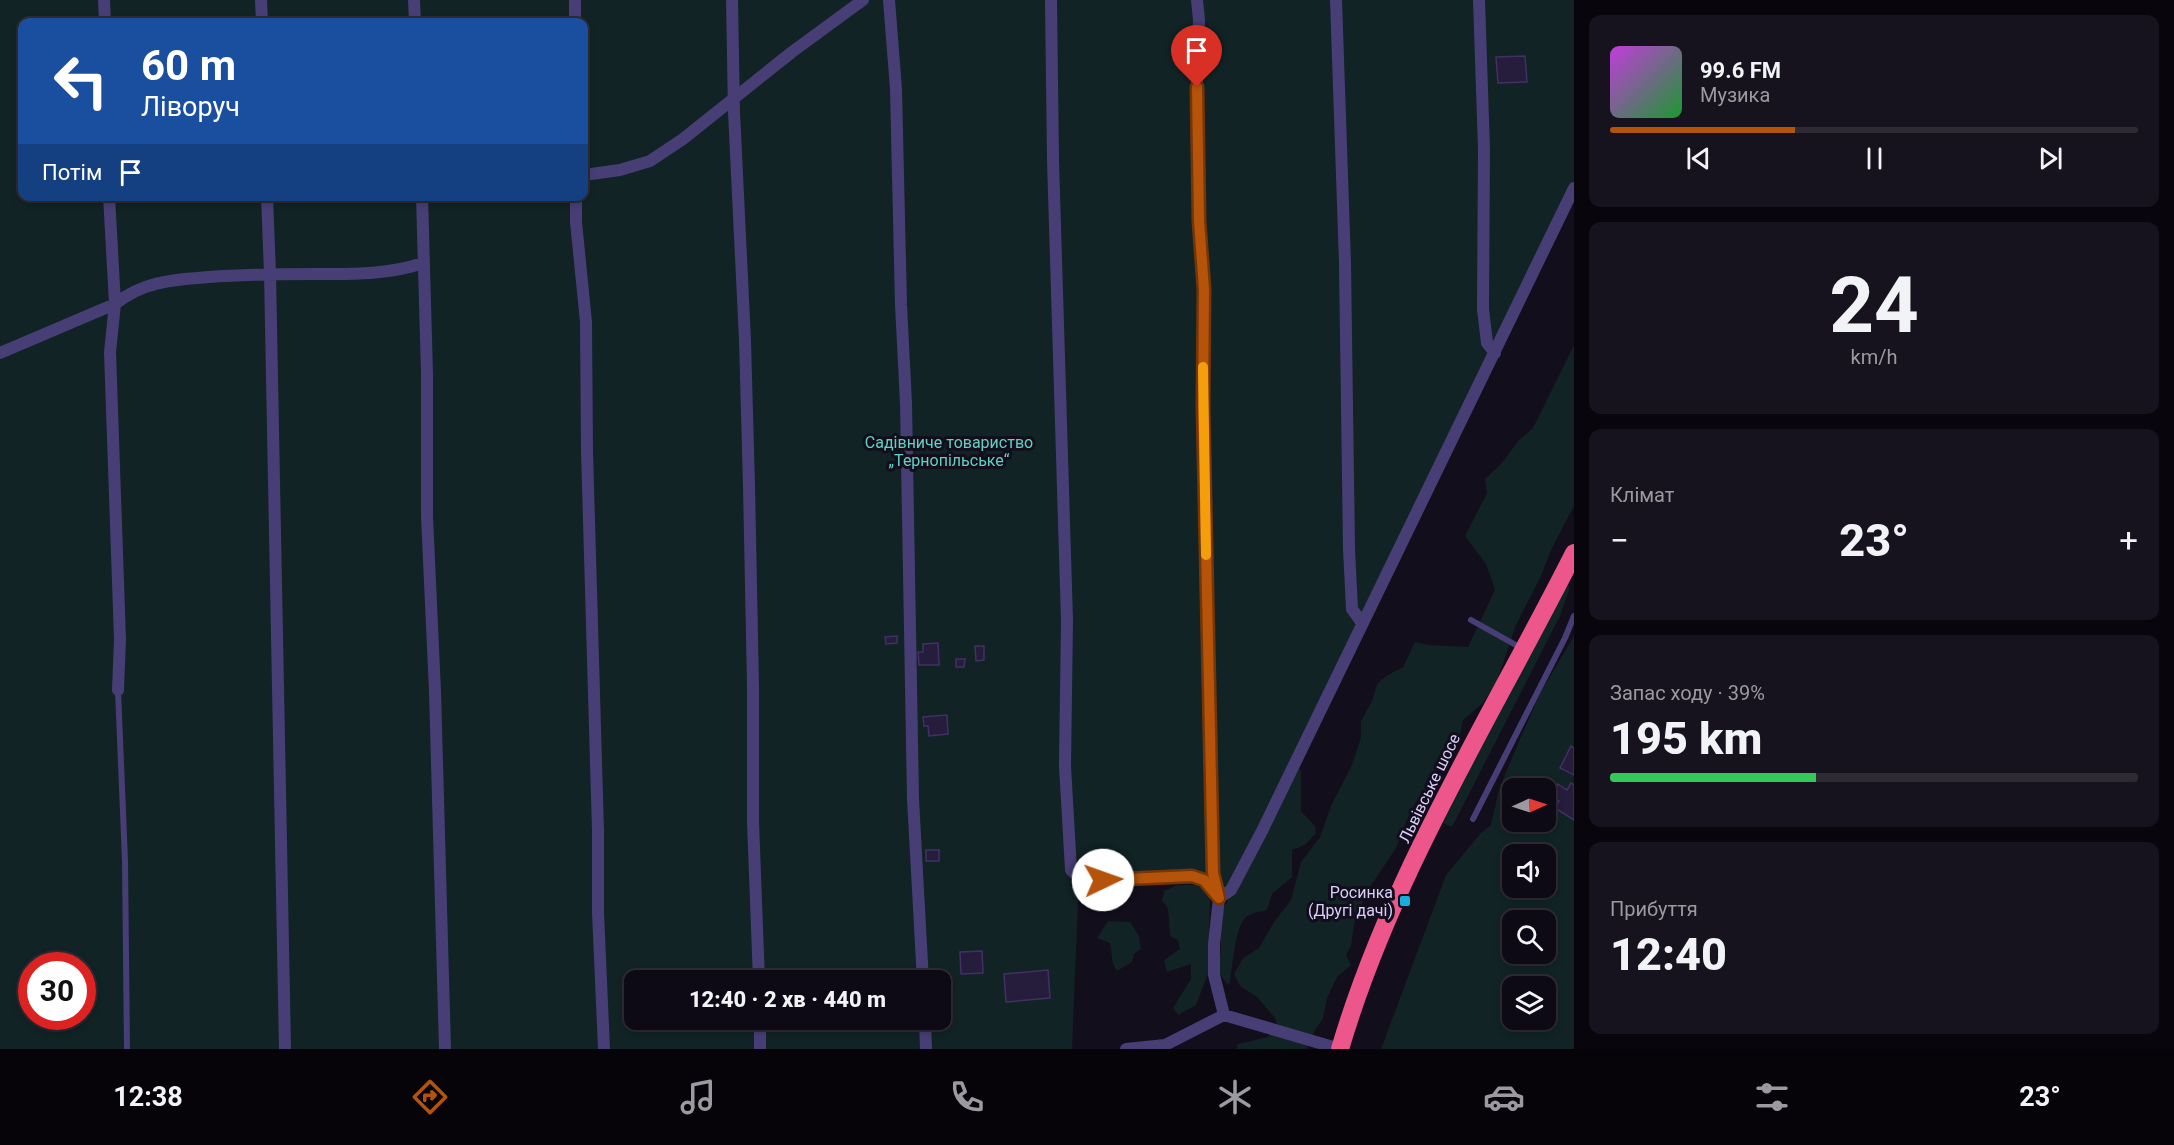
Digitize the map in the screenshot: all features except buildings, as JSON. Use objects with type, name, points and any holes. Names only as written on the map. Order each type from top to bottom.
[{"type":"highway","name":"Львівське шосе","points":[[1340,1049],[1376,944],[1464,761],[1523,649],[1570,573],[1574,553]]},
{"type":"street","points":[[104,0],[105,18]]},
{"type":"street","points":[[261,0],[261,18]]},
{"type":"street","points":[[414,0],[415,18]]},
{"type":"street","points":[[575,0],[575,18]]},
{"type":"street","points":[[732,0],[746,396],[753,686],[753,821],[759,970]]},
{"type":"street","points":[[588,174],[620,170],[650,161],[683,139],[863,0]]},
{"type":"street","points":[[890,0],[896,89],[906,403],[913,799],[922,970]]},
{"type":"street","points":[[1051,0],[1053,160],[1067,620],[1065,766],[1071,870],[1080,879],[1192,876],[1204,880],[1219,898]]},
{"type":"street","points":[[1197,0],[1199,20],[1196,109],[1199,221],[1204,289],[1203,408],[1208,672],[1213,873],[1219,898],[1214,944],[1214,975],[1224,1015]]},
{"type":"street","points":[[1336,0],[1345,262],[1349,549],[1352,609],[1362,623]]},
{"type":"street","points":[[1479,0],[1484,148],[1483,309],[1486,343],[1495,353]]},
{"type":"street","points":[[1219,898],[1231,890],[1262,831],[1574,188]]},
{"type":"street","points":[[109,201],[115,304],[110,352],[120,639],[118,690]]},
{"type":"street","points":[[267,201],[285,1049]]},
{"type":"street","points":[[422,201],[427,374],[427,517],[435,691],[445,1049]]},
{"type":"street","points":[[576,201],[586,322],[598,912],[604,1049]]},
{"type":"street","points":[[0,353],[115,304],[129,293],[165,280],[270,274],[360,273],[403,270],[423,263]]},
{"type":"street","points":[[1126,1049],[1176,1044],[1224,1015],[1340,1049]]},
{"type":"street","points":[[760,1030],[760,1049]]},
{"type":"street","points":[[925,1030],[926,1049]]},
{"type":"lane","points":[[1473,819],[1574,616]]},
{"type":"lane","points":[[1472,620],[1523,649]]},
{"type":"lane","points":[[118,690],[125,861],[127,1049]]},
{"type":"green space","name":"Садівниче товариство „Тернопільське“","points":[[0,0],[1574,0],[1574,188],[1231,890],[1219,898],[1204,880],[1079,879],[1072,1049],[0,1049]]},
{"type":"green space","points":[[1574,345],[1574,506],[1516,625],[1497,681],[1483,703],[1463,720],[1459,739],[1452,753],[1442,763],[1434,785],[1421,793],[1396,848],[1370,887],[1354,925],[1351,946],[1346,955],[1351,965],[1337,977],[1327,998],[1323,1019],[1315,1030],[1307,1049],[1236,1049],[1238,1044],[1268,1037],[1277,1025],[1275,1018],[1257,997],[1240,986],[1234,974],[1243,958],[1259,948],[1274,922],[1291,900],[1301,862],[1320,837],[1331,806],[1352,765],[1361,737],[1361,721],[1372,701],[1377,684],[1403,667],[1415,642],[1468,647],[1495,590],[1486,564],[1465,536],[1487,493],[1485,479],[1501,464],[1519,440],[1533,428]]},
{"type":"green space","points":[[1566,584],[1569,590],[1560,616],[1452,827],[1443,823],[1557,593]]},
{"type":"green space","points":[[1574,636],[1574,1049],[1381,1049],[1446,875],[1481,833],[1491,825],[1502,782],[1502,832],[1556,832],[1556,778],[1504,778],[1541,692]]},
{"type":"green space","points":[[1301,769],[1301,811],[1315,826],[1316,833],[1305,845],[1292,850],[1292,877],[1272,894],[1267,910],[1250,915],[1242,923],[1234,949],[1230,983],[1227,984],[1217,971],[1221,950],[1221,912],[1259,845],[1295,770]]},
{"type":"green space","points":[[1177,885],[1197,885],[1207,890],[1210,900],[1208,974],[1196,1005],[1178,1015],[1173,1008],[1191,979],[1191,964],[1167,972],[1164,960],[1180,949],[1178,940],[1170,936],[1168,908],[1162,901],[1164,891]]},
{"type":"green space","points":[[1108,921],[1130,922],[1139,936],[1141,949],[1134,954],[1132,962],[1117,971],[1113,964],[1110,943],[1097,938]]},
{"type":"slow traffic","points":[[1203,367],[1206,555]]},
{"type":"place","name":"Росинка (Другі дачі)","points":[[1405,901]]},
{"type":"route","points":[[1103,880],[1192,876],[1204,880],[1219,898],[1213,873],[1203,408],[1204,289],[1199,221],[1197,87]]}]
